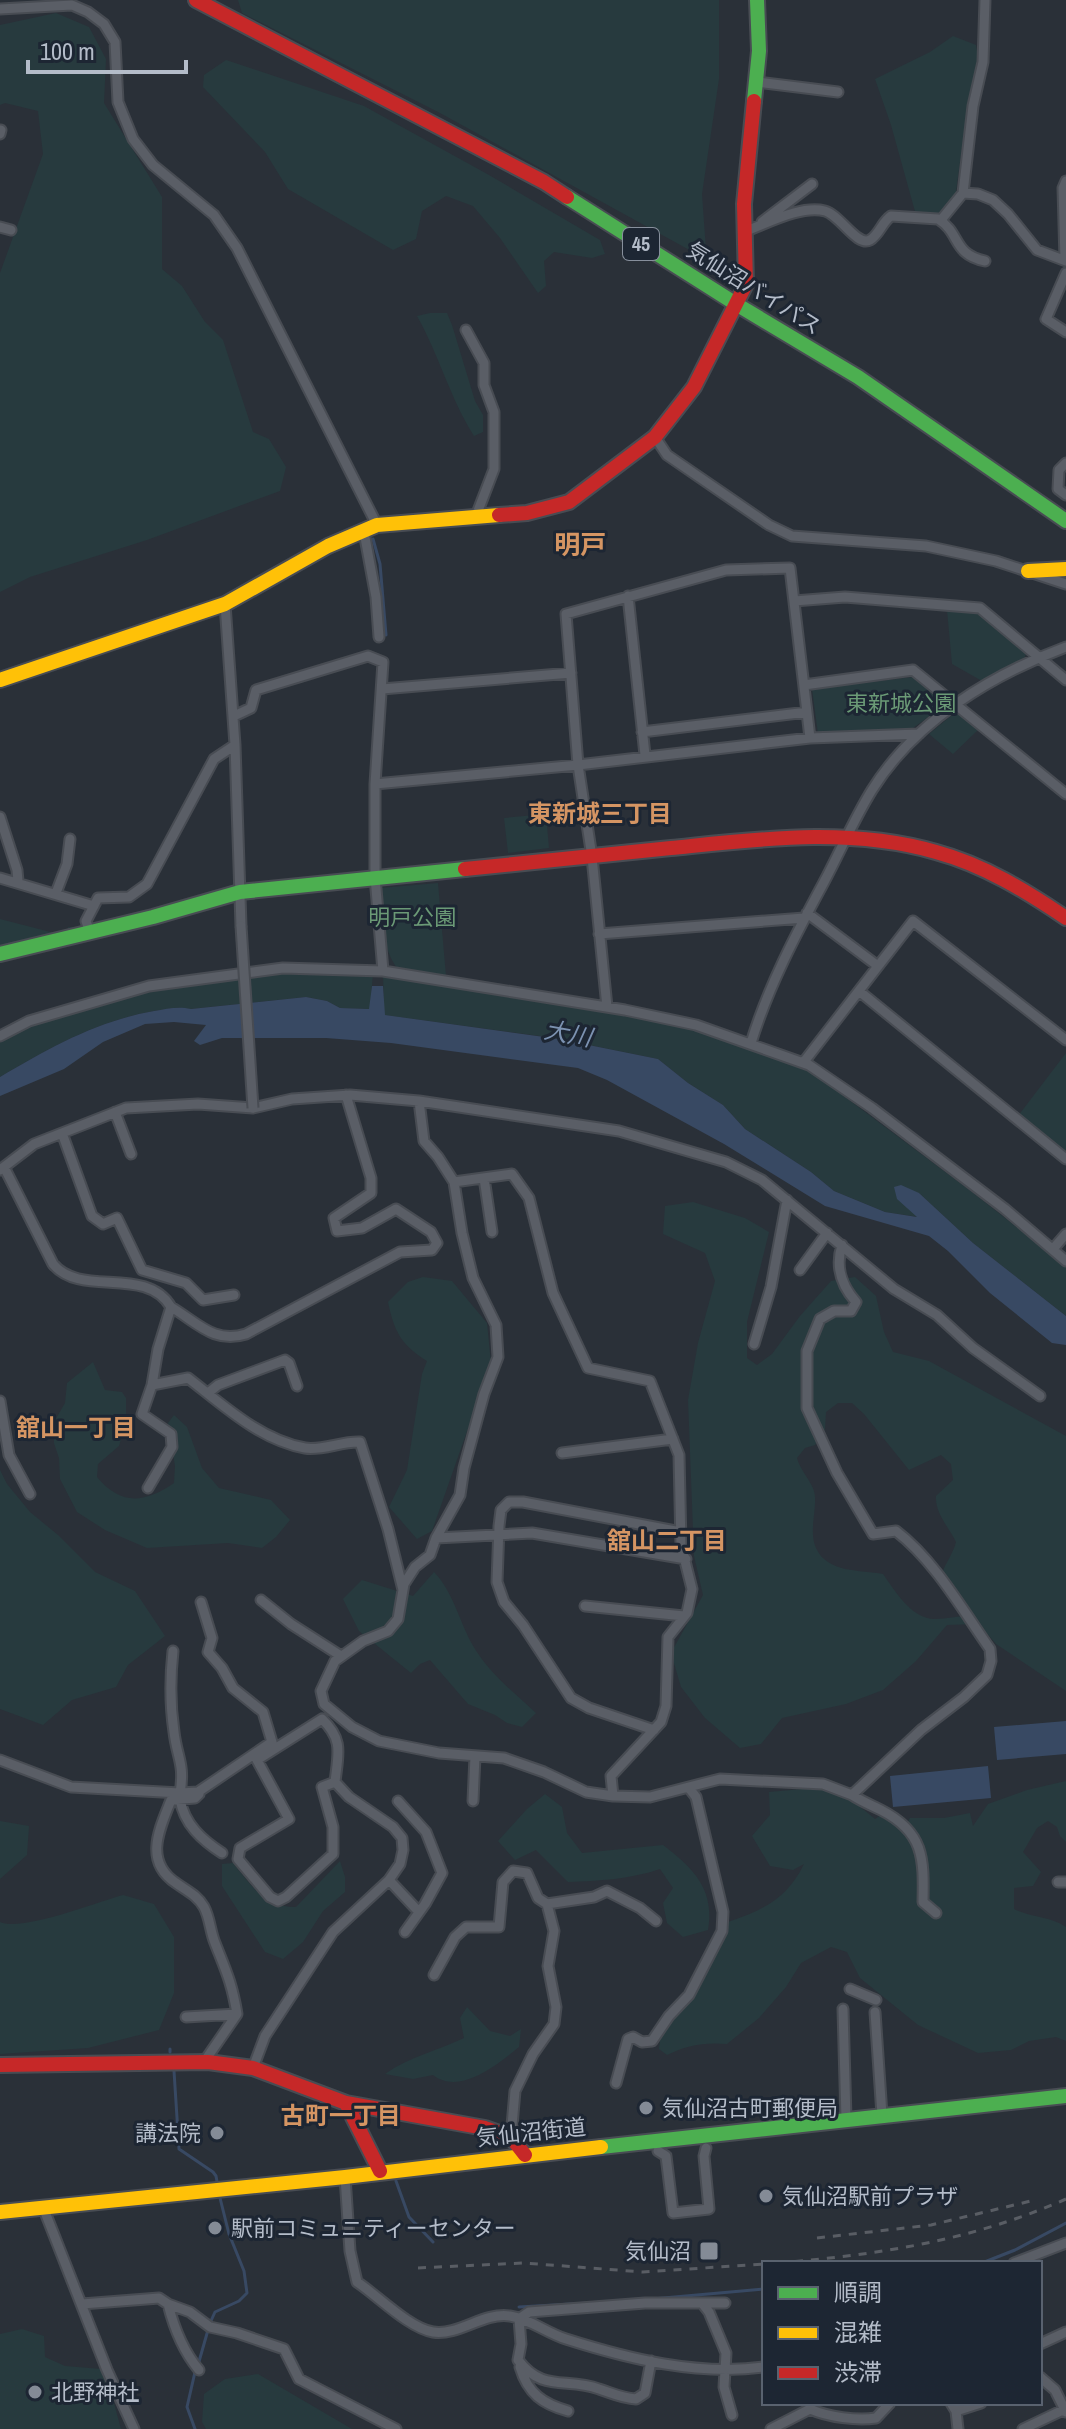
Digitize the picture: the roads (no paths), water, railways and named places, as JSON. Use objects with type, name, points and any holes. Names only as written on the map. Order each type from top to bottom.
[{"type":"main road","name":"気仙沼バイパス","points":[[196,0],[544,182],[858,377],[1066,521]]},
{"type":"main road","points":[[0,680],[225,604],[328,546],[370,528],[527,513],[569,502],[655,437],[694,387],[746,284],[751,229],[744,204],[757,82],[757,0]]},
{"type":"main road","points":[[1028,571],[1066,569]]},
{"type":"main road","points":[[0,954],[240,892],[765,838],[849,836],[907,844],[954,856],[1025,890],[1066,918]]},
{"type":"main road","points":[[0,2065],[204,2062],[253,2068],[346,2103],[485,2128],[511,2137],[525,2155]]},
{"type":"main road","name":"気仙沼街道","points":[[0,2212],[345,2177],[1066,2096]]},
{"type":"main road","points":[[346,2103],[380,2171]]},
{"type":"street","points":[[941,220],[963,193],[973,106],[983,62],[985,0]]},
{"type":"street","points":[[0,9],[72,5],[104,24],[115,42],[118,102],[133,139],[153,165],[214,215],[237,248],[370,528],[379,637]]},
{"type":"street","points":[[757,82],[838,92]]},
{"type":"street","points":[[963,193],[978,194],[993,200],[1037,250],[1066,261],[1063,188],[1066,181]]},
{"type":"street","points":[[751,229],[812,184]]},
{"type":"street","points":[[751,229],[807,210],[821,210],[834,214],[855,238],[866,241],[872,239],[891,216],[941,220]]},
{"type":"street","points":[[941,220],[965,254],[985,261]]},
{"type":"street","points":[[0,227],[11,230]]},
{"type":"street","points":[[1066,273],[1046,319],[1066,332]]},
{"type":"street","points":[[466,330],[484,363],[484,385],[494,412],[494,469],[476,516]]},
{"type":"street","points":[[655,437],[667,455],[693,474],[769,525],[792,536],[869,539],[926,546],[1028,571],[1066,584]]},
{"type":"street","points":[[1066,463],[1059,470],[1058,489],[1066,495]]},
{"type":"street","points":[[607,1007],[592,857],[578,765],[566,614],[726,570],[790,568],[810,738]]},
{"type":"street","points":[[628,596],[645,755]]},
{"type":"street","points":[[794,601],[845,597],[980,608],[1066,680]]},
{"type":"street","points":[[225,604],[234,716],[241,926],[253,1108]]},
{"type":"street","points":[[751,1043],[763,1004],[806,916],[873,789],[909,743],[954,704],[1039,658],[1066,647]]},
{"type":"street","points":[[234,716],[251,708],[256,690],[368,656],[383,662],[375,784],[375,877],[383,971]]},
{"type":"street","points":[[804,685],[913,670],[1066,794]]},
{"type":"street","points":[[382,689],[571,673]]},
{"type":"street","points":[[642,732],[807,712]]},
{"type":"street","points":[[375,784],[578,765],[810,738],[920,734]]},
{"type":"street","points":[[90,933],[86,921],[98,898],[129,897],[147,884],[214,759],[235,745]]},
{"type":"street","points":[[0,817],[18,881]]},
{"type":"street","points":[[56,893],[67,864],[70,839]]},
{"type":"street","points":[[0,878],[94,906]]},
{"type":"street","points":[[599,934],[806,916],[878,966]]},
{"type":"street","points":[[803,1063],[913,921],[1065,1036]]},
{"type":"street","points":[[0,1036],[29,1021],[149,986],[283,968],[383,971],[607,1007],[696,1025],[803,1063],[872,1108],[1005,1209],[1066,1261]]},
{"type":"street","points":[[859,991],[1066,1159]]},
{"type":"street","points":[[346,1095],[371,1178],[371,1193],[334,1218],[337,1231],[362,1228],[396,1209],[431,1232],[437,1243],[432,1250],[400,1252],[246,1334],[231,1338],[219,1337],[171,1307],[165,1296],[130,1282],[85,1280],[62,1275],[53,1264],[2,1169],[34,1144],[126,1108],[198,1104],[253,1108],[292,1099],[346,1095],[419,1101],[619,1131],[726,1162],[762,1180],[894,1289],[937,1315],[973,1348],[1040,1396]]},
{"type":"street","points":[[419,1101],[424,1141],[454,1182],[473,1278],[496,1325],[498,1357],[484,1394],[460,1495],[430,1555],[415,1567],[403,1590],[398,1619],[388,1631],[363,1641],[341,1656],[327,1674],[321,1691],[324,1704],[352,1727],[379,1741],[439,1753],[504,1758],[586,1792],[650,1797],[720,1779],[823,1784],[882,1810],[913,1835],[922,1852],[923,1902],[936,1913]]},
{"type":"street","points":[[115,1112],[131,1154]]},
{"type":"street","points":[[62,1133],[92,1216],[103,1224],[117,1218],[142,1270],[186,1283],[203,1300],[234,1295]]},
{"type":"street","points":[[454,1182],[512,1174],[529,1198],[553,1293],[588,1368],[650,1381],[679,1455],[681,1545],[692,1589],[684,1616],[668,1637],[666,1706],[661,1722],[611,1776],[613,1796]]},
{"type":"street","points":[[484,1178],[492,1232]]},
{"type":"street","points":[[754,1344],[771,1287],[787,1200]]},
{"type":"street","points":[[800,1270],[827,1233]]},
{"type":"street","points":[[1053,1249],[1066,1234]]},
{"type":"street","points":[[842,1245],[837,1260],[843,1288],[856,1302],[851,1311],[834,1311],[820,1319],[807,1351],[807,1408],[837,1473],[873,1534],[896,1531],[903,1537],[958,1603],[990,1649],[991,1661],[987,1675],[921,1730],[852,1795]]},
{"type":"street","points":[[148,1488],[172,1447],[171,1434],[142,1414],[171,1307]]},
{"type":"street","points":[[208,1393],[218,1385],[285,1360],[297,1386]]},
{"type":"street","points":[[152,1385],[188,1378],[230,1411],[277,1440],[308,1449],[349,1441],[360,1442],[388,1529],[403,1590]]},
{"type":"street","points":[[0,1401],[9,1455],[30,1494]]},
{"type":"street","points":[[562,1453],[673,1439]]},
{"type":"street","points":[[654,1730],[589,1708],[571,1698],[523,1625],[504,1602],[497,1582],[501,1510],[509,1502],[523,1502],[681,1532]]},
{"type":"street","points":[[436,1538],[532,1533],[686,1559]]},
{"type":"street","points":[[261,1600],[291,1624],[341,1656]]},
{"type":"street","points":[[201,1602],[212,1638],[208,1652],[233,1688],[263,1712],[272,1742]]},
{"type":"street","points":[[585,1606],[684,1616]]},
{"type":"street","points":[[173,1651],[171,1711],[174,1736],[182,1761],[182,1811],[202,1840],[222,1853]]},
{"type":"street","points":[[330,1709],[322,1719],[257,1760],[289,1819],[240,1848],[238,1859],[270,1897],[278,1901],[333,1854],[333,1827],[322,1787],[335,1782]]},
{"type":"street","points":[[253,2068],[265,2036],[333,1932],[389,1880],[400,1864],[403,1850],[402,1838],[393,1827],[349,1797],[335,1782],[339,1749],[335,1733],[322,1719]]},
{"type":"street","points":[[0,1760],[71,1787],[195,1798],[198,1792],[272,1742],[293,1735]]},
{"type":"street","points":[[473,1801],[475,1756]]},
{"type":"street","points":[[616,2083],[628,2039],[633,2037],[642,2042],[652,2041],[669,2016],[689,1995],[722,1931],[723,1912],[696,1797],[689,1788]]},
{"type":"street","points":[[180,1796],[171,1800],[156,1839],[160,1864],[165,1874],[189,1890],[206,1909],[214,1942],[232,1984],[237,2014],[204,2062]]},
{"type":"street","points":[[398,1801],[426,1832],[442,1873],[405,1932]]},
{"type":"street","points":[[434,1975],[455,1937],[466,1927],[499,1927],[503,1882],[513,1871],[527,1873],[538,1898],[547,1904],[554,1931],[548,1966],[556,2007],[554,2024],[533,2054],[515,2091],[511,2137]]},
{"type":"street","points":[[389,1880],[419,1912]]},
{"type":"street","points":[[547,1904],[594,1897],[607,1891],[640,1908],[656,1921]]},
{"type":"street","points":[[850,1989],[876,2000]]},
{"type":"street","points":[[843,2009],[846,2119]]},
{"type":"street","points":[[875,2012],[882,2115]]},
{"type":"street","points":[[186,2017],[237,2014]]},
{"type":"street","points":[[658,2151],[666,2156],[673,2213],[709,2209],[706,2148]]},
{"type":"street","points":[[345,2177],[350,2251],[357,2282],[421,2328],[435,2332],[489,2316],[507,2315],[564,2338],[667,2366],[762,2367]]},
{"type":"street","points":[[43,2207],[107,2370],[134,2429]]},
{"type":"street","points":[[1019,2261],[1066,2243]]},
{"type":"street","points":[[82,2304],[159,2298],[190,2312],[206,2325],[284,2349],[299,2379],[396,2429]]},
{"type":"street","points":[[519,2319],[529,2312],[645,2303],[725,2303]]},
{"type":"street","points":[[702,2303],[709,2312],[726,2353],[724,2387],[732,2415]]},
{"type":"street","points":[[168,2304],[174,2328],[199,2370]]},
{"type":"street","points":[[519,2319],[521,2344],[518,2360],[522,2375],[545,2404],[568,2411]]},
{"type":"street","points":[[1042,2343],[1066,2332]]},
{"type":"street","points":[[518,2360],[527,2372],[547,2383],[599,2389],[611,2395],[636,2399],[645,2393],[651,2361]]},
{"type":"street","points":[[1023,2429],[1065,2410],[1055,2390],[1042,2379]]},
{"type":"street","points":[[771,2429],[810,2409],[866,2419],[876,2418],[888,2405]]},
{"type":"street","points":[[953,2407],[958,2429]]},
{"type":"water","points":[[372,986],[383,986],[385,1015],[559,1039],[658,1059],[723,1105],[745,1129],[811,1172],[834,1191],[885,1212],[917,1217],[897,1199],[894,1187],[901,1185],[919,1193],[973,1243],[1066,1316],[1066,1345],[1052,1343],[990,1293],[929,1236],[825,1206],[724,1144],[607,1080],[578,1068],[391,1043],[326,1038],[222,1038],[200,1045],[194,1041],[206,1025],[174,1022],[145,1024],[103,1042],[64,1069],[0,1096],[0,1077],[55,1046],[113,1021],[168,1009],[306,997],[327,1001],[340,1008],[369,1009]]},
{"type":"water","points":[[1066,1721],[1066,1754],[997,1760],[994,1727]]},
{"type":"water","points":[[988,1766],[991,1798],[893,1807],[890,1776]]},
{"type":"waterway","points":[[373,539],[380,564],[386,635]]},
{"type":"waterway","points":[[174,2071],[179,2149],[213,2172],[218,2187]]},
{"type":"waterway","points":[[396,2181],[409,2217],[433,2242]]},
{"type":"waterway","points":[[210,2323],[215,2312],[239,2301],[247,2293],[244,2271],[229,2234],[219,2194]]},
{"type":"waterway","points":[[987,2261],[1066,2223]]},
{"type":"waterway","points":[[652,2299],[762,2289]]},
{"type":"waterway","points":[[519,2307],[605,2302]]},
{"type":"waterway","points":[[198,2365],[208,2330]]},
{"type":"waterway","points":[[195,2372],[187,2407],[195,2429]]},
{"type":"railway","points":[[798,2261],[890,2250],[960,2235],[1066,2199]]},
{"type":"railway","points":[[817,2238],[931,2225],[1035,2200]]},
{"type":"railway","points":[[418,2268],[524,2263],[643,2272],[762,2264]]},
{"type":"place","name":"気仙沼古町郵便局","points":[[646,2108]]},
{"type":"place","name":"講法院","points":[[217,2133]]},
{"type":"place","name":"気仙沼駅前プラザ","points":[[766,2196]]},
{"type":"place","name":"駅前コミュニティーセンター","points":[[215,2228]]},
{"type":"place","name":"気仙沼","points":[[709,2251]]},
{"type":"place","name":"北野神社","points":[[35,2392]]},
{"type":"district","name":"明戸","points":[[580,545]]},
{"type":"district","name":"東新城三丁目","points":[[600,814]]},
{"type":"district","name":"舘山一丁目","points":[[76,1428]]},
{"type":"district","name":"舘山二丁目","points":[[667,1541]]},
{"type":"district","name":"古町一丁目","points":[[341,2116]]},
{"type":"park label","name":"東新城公園","points":[[901,703]]},
{"type":"park label","name":"明戸公園","points":[[412,917]]},
{"type":"water label","name":"大川","points":[[568,1034]]}]
